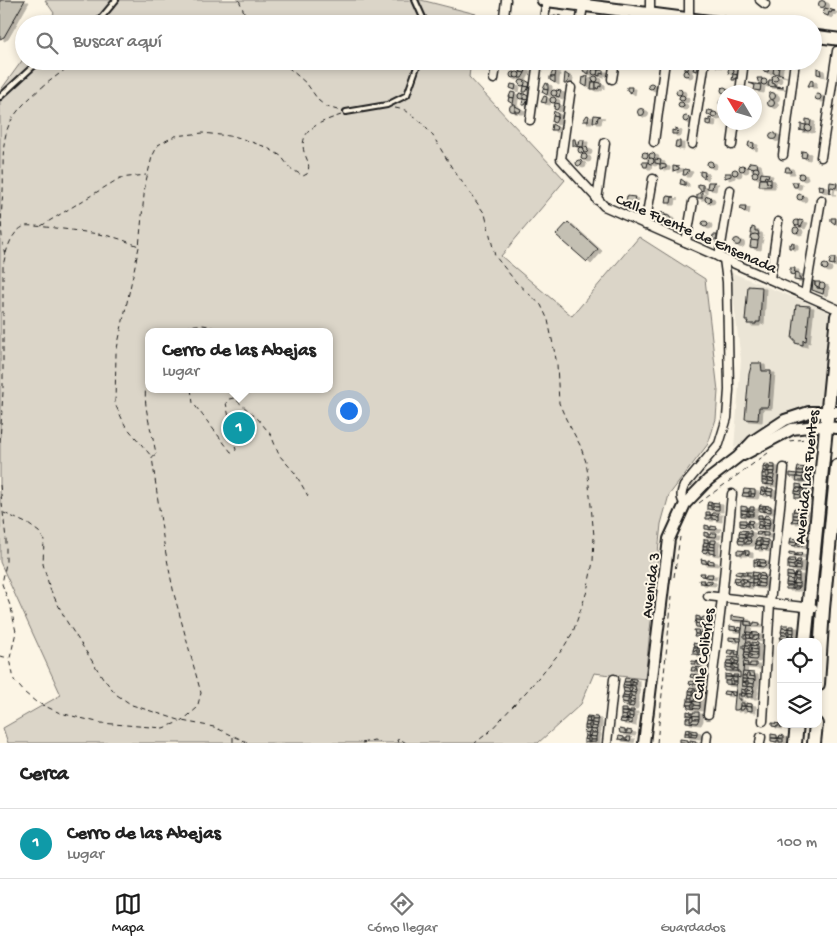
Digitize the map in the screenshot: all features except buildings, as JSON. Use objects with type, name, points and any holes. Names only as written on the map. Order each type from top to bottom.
[{"type":"main road","points":[[543,0],[567,2],[583,6],[609,4],[625,11],[650,15]]},
{"type":"main road","points":[[822,37],[837,39]]},
{"type":"main road","name":"Avenida Las Fuentes","points":[[805,638],[832,428],[837,316]]},
{"type":"main road","name":"Avenida Las Fuentes","points":[[818,683],[823,609],[837,466]]},
{"type":"main road","points":[[795,743],[797,728]]},
{"type":"main road","points":[[814,743],[816,728]]},
{"type":"street","points":[[505,15],[506,0]]},
{"type":"street","points":[[650,0],[650,15]]},
{"type":"street","points":[[688,15],[689,0]]},
{"type":"street","points":[[545,15],[547,1]]},
{"type":"street","points":[[582,15],[583,6]]},
{"type":"street","points":[[624,15],[625,11]]},
{"type":"street","points":[[821,157],[837,51]]},
{"type":"street","points":[[494,79],[496,70]]},
{"type":"street","points":[[530,120],[537,70]]},
{"type":"street","points":[[612,79],[614,70]]},
{"type":"street","points":[[654,142],[664,70]]},
{"type":"street","points":[[692,144],[704,70]]},
{"type":"street","points":[[741,85],[743,70]]},
{"type":"street","points":[[783,155],[794,70]]},
{"type":"street","name":"Calle Fuente de Ensenada","points":[[571,88],[561,159],[604,206],[837,309]]},
{"type":"street","points":[[732,145],[734,130]]},
{"type":"street","points":[[597,200],[605,143]]},
{"type":"street","points":[[646,225],[654,179]]},
{"type":"street","points":[[689,506],[682,500],[681,493],[684,486],[719,444],[727,418],[729,390],[727,282],[721,258],[730,190]]},
{"type":"street","points":[[805,295],[821,200]]},
{"type":"street","points":[[686,242],[694,202]]},
{"type":"street","points":[[770,280],[778,222]]},
{"type":"street","name":"Avenida 3","points":[[781,433],[785,420],[808,412],[832,411]]},
{"type":"street","name":"Avenida 3","points":[[644,743],[670,539],[689,506],[708,480],[738,457],[781,433],[792,429],[832,428]]},
{"type":"street","points":[[763,721],[770,603],[784,468]]},
{"type":"street","name":"Calle Colibríes","points":[[708,714],[732,494]]},
{"type":"street","points":[[708,596],[823,609]]},
{"type":"street","points":[[607,743],[614,679]]},
{"type":"lane","points":[[104,15],[116,0]]},
{"type":"lane","points":[[415,0],[422,15]]},
{"type":"lane","points":[[0,97],[29,70]]},
{"type":"lane","points":[[346,112],[387,105],[407,95],[416,70]]},
{"type":"path","points":[[240,0],[246,15]]},
{"type":"path","points":[[5,256],[1,241],[3,152],[7,130],[14,117],[27,102],[65,70]]},
{"type":"path","points":[[291,70],[307,84],[318,102],[346,112]]},
{"type":"path","points":[[387,105],[404,110],[422,122],[433,136],[452,168],[485,214],[495,256],[516,282],[540,306],[548,320],[557,364],[559,403],[580,445],[586,462],[594,536],[593,562],[580,616],[562,650],[489,732],[475,743]]},
{"type":"path","points":[[0,485],[6,539],[6,564],[2,584],[11,608],[16,632],[10,658],[14,680],[36,702],[60,713],[101,723],[164,728],[182,721],[197,708],[201,693],[174,594],[164,544],[152,457],[125,425],[115,404],[116,353],[139,247],[145,185],[152,157],[158,146],[175,136],[203,133],[237,137],[266,147],[281,156],[290,168],[303,176],[307,174],[309,169],[308,160],[304,152],[304,138],[309,130],[323,121],[346,112]]},
{"type":"path","points":[[40,226],[120,178],[147,176]]},
{"type":"path","points":[[0,442],[3,392],[3,266],[8,247],[16,234],[25,226],[40,226],[112,236],[139,247]]},
{"type":"path","points":[[0,269],[3,266]]},
{"type":"path","points":[[183,328],[201,324],[215,328]]},
{"type":"path","points":[[0,361],[3,358]]},
{"type":"path","points":[[146,393],[147,419],[156,454],[152,457]]},
{"type":"path","points":[[191,393],[192,403],[231,452],[236,450],[226,403],[228,399],[234,398],[258,419],[271,435],[279,456],[295,473],[308,496]]},
{"type":"path","points":[[781,433],[816,438]]},
{"type":"path","points":[[689,506],[706,497],[768,453]]},
{"type":"path","points":[[4,513],[28,524],[39,532],[44,540],[43,564],[50,589],[67,622],[103,678],[117,695],[132,705],[182,721],[214,728],[249,743]]},
{"type":"path","points":[[673,584],[680,536]]},
{"type":"path","points":[[657,743],[672,594]]},
{"type":"path","points":[[0,656],[10,658]]},
{"type":"path","points":[[232,737],[233,743]]},
{"type":"path","points":[[398,743],[400,739],[406,743]]},
{"type":"path","points":[[362,743],[374,740],[382,743]]},
{"type":"shaded area","points":[[45,0],[421,0],[476,14],[53,15],[54,13]]},
{"type":"shaded area","points":[[15,70],[470,70],[469,77],[565,180],[501,256],[572,316],[639,237],[705,279],[718,391],[716,419],[708,444],[669,495],[661,524],[645,679],[594,673],[581,704],[538,743],[8,743],[3,728],[61,695],[0,562],[0,91]]},
{"type":"shaded area","points":[[730,272],[825,310],[832,315],[823,401],[821,404],[794,411],[774,421],[734,448],[741,360]]},
{"type":"place","name":"Cerro de las Abejas","points":[[239,428]]}]
